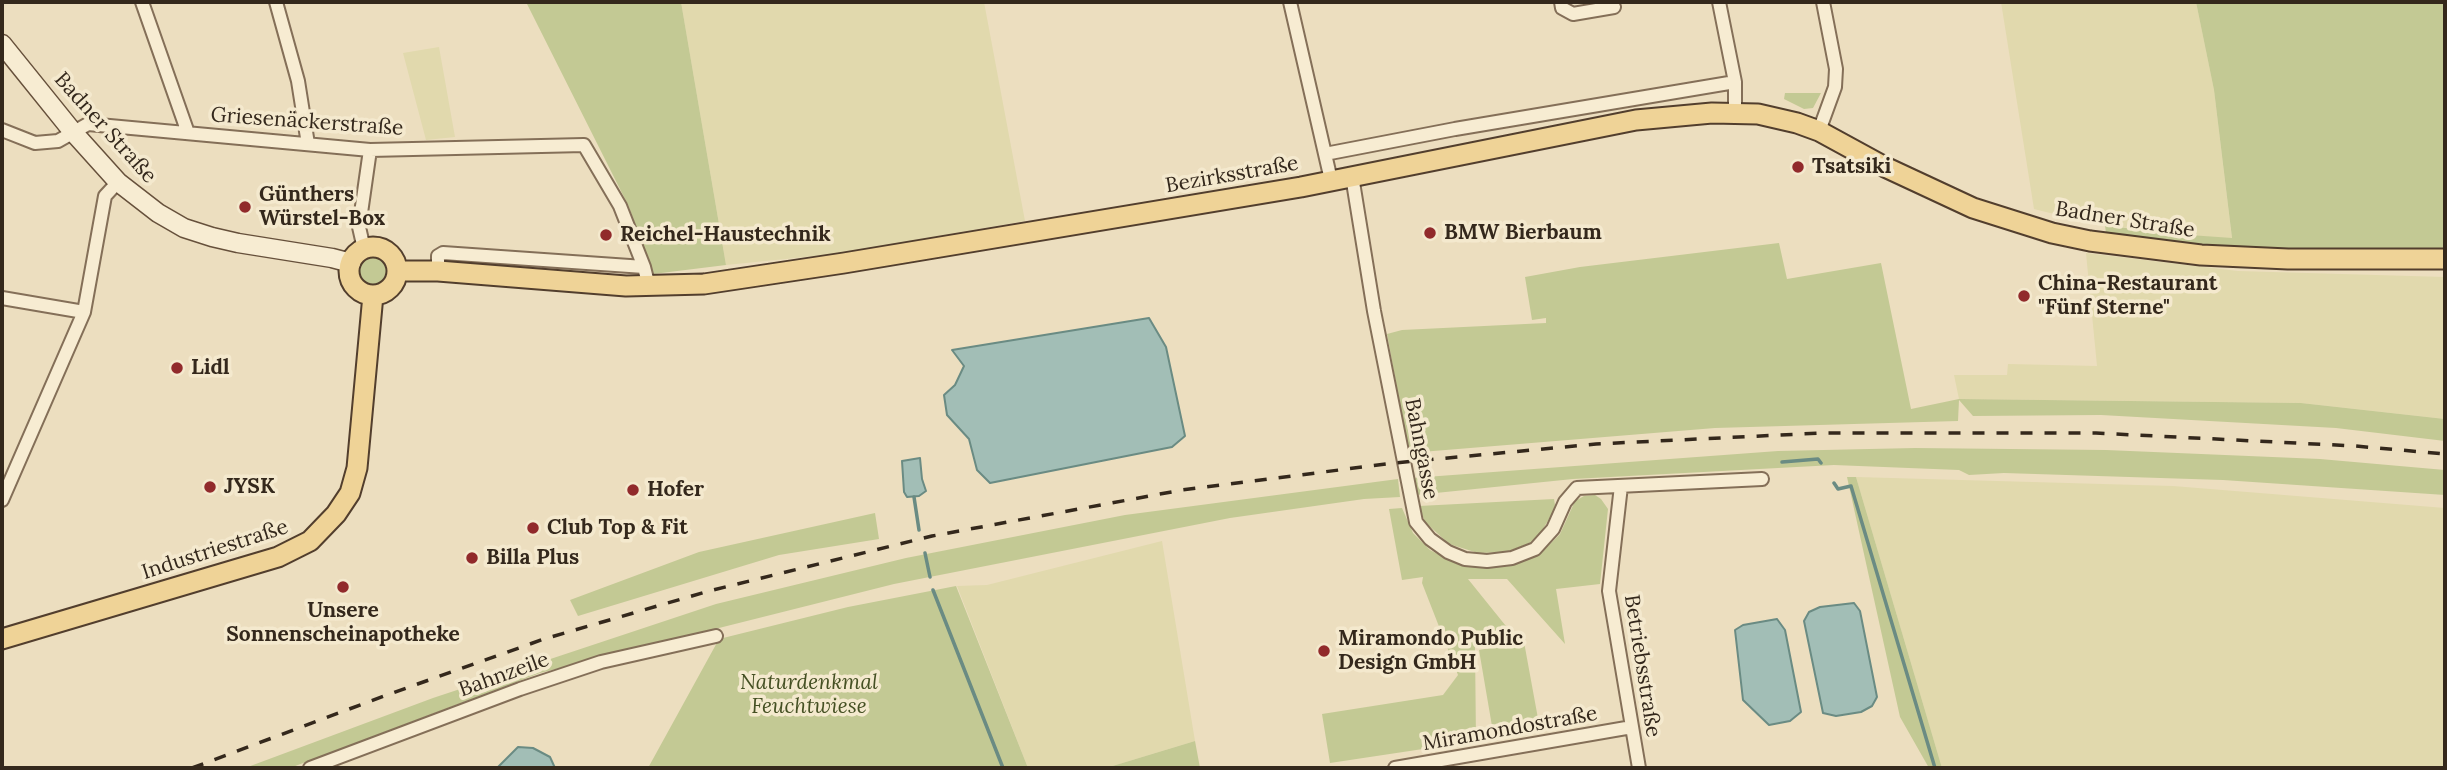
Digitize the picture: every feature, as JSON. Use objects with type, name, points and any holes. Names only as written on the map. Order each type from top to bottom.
[{"type":"main road","name":"Bezirksstraße","points":[[649,287],[704,284],[806,270],[1331,180],[1636,120],[1696,113],[1735,113],[1779,117],[1819,131]]},
{"type":"main road","name":"Badner Straße","points":[[1819,131],[1885,167],[1973,208],[2052,233],[2090,241],[2202,255],[2288,259],[2445,259]]},
{"type":"main road","points":[[372,247],[387,251],[396,264],[397,271],[387,290],[373,295],[359,290],[351,278],[358,256],[372,247]]},
{"type":"main road","points":[[397,271],[438,271],[649,287]]},
{"type":"main road","name":"Industriestraße","points":[[2,639],[278,557],[310,541],[336,514],[350,493],[357,468],[373,295]]},
{"type":"street","points":[[142,2],[188,132]]},
{"type":"street","points":[[276,2],[298,81],[308,144]]},
{"type":"street","points":[[1290,2],[1331,180]]},
{"type":"street","points":[[1561,2],[1562,8],[1573,14],[1614,7]]},
{"type":"street","points":[[1719,2],[1735,82],[1735,113]]},
{"type":"street","points":[[1819,131],[1835,87],[1836,69],[1823,2]]},
{"type":"street","name":"Badner Straße","points":[[2,44],[73,132],[118,182],[158,214],[184,228],[238,243],[324,256],[358,256]]},
{"type":"street","points":[[1325,154],[1455,129],[1735,82]]},
{"type":"street","name":"Griesenäckerstraße","points":[[2,130],[35,143],[58,141],[88,124],[370,150],[584,145],[620,206],[644,267]]},
{"type":"street","points":[[358,256],[359,227],[370,150]]},
{"type":"street","name":"Bahngasse","points":[[1352,176],[1374,311],[1416,522],[1430,539],[1448,552],[1465,559],[1487,561],[1513,558],[1535,549],[1553,529],[1565,502],[1577,488],[1621,486]]},
{"type":"street","points":[[2,500],[84,312],[105,196],[118,182]]},
{"type":"street","points":[[438,271],[438,256],[443,253],[644,267],[649,287]]},
{"type":"street","points":[[2,298],[84,312]]},
{"type":"street","points":[[1621,486],[1762,479]]},
{"type":"street","name":"Betriebsstraße","points":[[1621,486],[1609,591],[1639,768]]},
{"type":"street","name":"Bahnzeile","points":[[310,768],[589,666],[716,636]]},
{"type":"street","name":"Miramondostraße","points":[[1395,768],[1632,727]]},
{"type":"shaded area","points":[[681,2],[984,2],[1025,221],[835,254],[726,265]]},
{"type":"shaded area","points":[[2001,2],[2196,2],[2214,90],[2232,239],[2161,233],[2082,221],[2034,209]]},
{"type":"shaded area","points":[[439,47],[455,137],[426,140],[403,53]]},
{"type":"shaded area","points":[[2086,253],[2238,271],[2445,277],[2445,419],[2301,403],[1959,399],[1954,375],[2007,375],[2008,364],[2097,366]]},
{"type":"shaded area","points":[[1856,477],[2173,486],[2445,508],[2445,768],[1942,768]]},
{"type":"shaded area","points":[[1162,541],[1195,741],[1106,768],[1028,768],[957,586],[987,585]]},
{"type":"green space","points":[[526,2],[681,2],[726,265],[653,274],[629,207]]},
{"type":"green space","points":[[2196,2],[2445,2],[2445,251],[2255,249],[2182,245],[2106,234],[2105,225],[2161,233],[2232,238],[2214,90]]},
{"type":"green space","points":[[1785,93],[1821,93],[1813,108],[1804,109],[1784,99]]},
{"type":"green space","points":[[1779,243],[1787,279],[1881,263],[1911,409],[1959,399],[2301,403],[2445,419],[2445,441],[2336,428],[2101,415],[1973,416],[1959,400],[1958,421],[1715,428],[1409,453],[1387,334],[1402,330],[1546,323],[1546,318],[1532,320],[1525,277],[1580,267]]},
{"type":"green space","points":[[374,256],[385,260],[389,271],[385,282],[374,286],[363,282],[359,271],[363,260]]},
{"type":"green space","points":[[1915,448],[2106,450],[2320,459],[2445,470],[2445,495],[2223,480],[2004,473],[1969,475],[1959,470],[1834,465],[1573,479],[1416,495],[1412,478],[1778,451]]},
{"type":"green space","points":[[1847,477],[1856,477],[1942,768],[1929,768],[1900,717]]},
{"type":"green space","points":[[1398,479],[1400,497],[1364,499],[1230,518],[894,584],[540,673],[290,768],[245,768],[433,698],[716,604],[906,558],[1125,515]]},
{"type":"green space","points":[[1595,495],[1608,509],[1600,584],[1556,589],[1565,644],[1507,579],[1468,579],[1518,641],[1475,647],[1476,741],[1330,763],[1322,714],[1443,695],[1458,675],[1422,583],[1423,577],[1402,580],[1389,509],[1402,508],[1413,533],[1430,550],[1455,563],[1479,568],[1507,566],[1531,558],[1560,534],[1575,501],[1584,496]]},
{"type":"green space","points":[[1554,499],[1552,514],[1540,534],[1529,543],[1507,552],[1478,553],[1449,544],[1425,522],[1419,506]]},
{"type":"green space","points":[[875,513],[879,539],[779,555],[578,616],[570,600],[699,552]]},
{"type":"green space","name":"Naturdenkmal Feuchtwiese","points":[[956,586],[1028,768],[648,768],[719,639],[848,607]]},
{"type":"green space","points":[[1524,642],[1539,724],[1493,732],[1479,650]]},
{"type":"green space","points":[[1195,741],[1200,768],[1106,768]]},
{"type":"water","points":[[1149,318],[1166,347],[1185,436],[1172,447],[990,483],[977,470],[969,439],[947,415],[944,395],[955,385],[964,366],[952,350]]},
{"type":"water","points":[[920,458],[926,491],[919,496],[907,497],[904,492],[902,461]]},
{"type":"water","points":[[1854,603],[1860,611],[1877,697],[1872,706],[1861,712],[1836,716],[1823,713],[1804,621],[1809,612],[1820,607]]},
{"type":"water","points":[[1777,619],[1785,630],[1801,712],[1790,721],[1769,725],[1743,700],[1735,630],[1743,625]]},
{"type":"water","points":[[518,747],[533,748],[550,757],[555,768],[497,768]]},
{"type":"waterway","points":[[1782,462],[1818,459],[1821,463]]},
{"type":"waterway","points":[[1834,483],[1838,489],[1851,486],[1935,768]]},
{"type":"waterway","points":[[914,497],[919,530]]},
{"type":"waterway","points":[[925,553],[930,577]]},
{"type":"waterway","points":[[933,590],[1003,768]]},
{"type":"railway","points":[[192,768],[544,639],[709,591],[932,536],[1182,490],[1394,463],[1596,444],[1822,433],[2096,433],[2355,446],[2445,454]]},
{"type":"place","name":"Tsatsiki","points":[[1798,167]]},
{"type":"place","name":"Günthers Würstel-Box","points":[[245,207]]},
{"type":"place","name":"BMW Bierbaum","points":[[1430,233]]},
{"type":"place","name":"Reichel-Haustechnik","points":[[606,235]]},
{"type":"place","name":"China-Restaurant \"Fünf Sterne\"","points":[[2024,296]]},
{"type":"place","name":"Lidl","points":[[177,368]]},
{"type":"place","name":"JYSK","points":[[210,487]]},
{"type":"place","name":"Hofer","points":[[633,490]]},
{"type":"place","name":"Club Top & Fit","points":[[533,528]]},
{"type":"place","name":"Billa Plus","points":[[472,558]]},
{"type":"place","name":"Unsere Sonnenscheinapotheke","points":[[343,587]]},
{"type":"place","name":"Miramondo Public Design GmbH","points":[[1324,651]]}]
